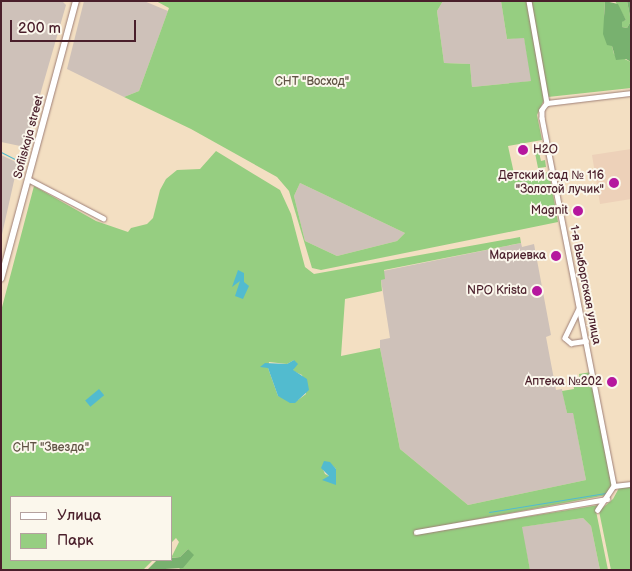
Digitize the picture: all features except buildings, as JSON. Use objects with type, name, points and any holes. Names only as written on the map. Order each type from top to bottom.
[{"type":"main road","name":"Sofiiskaja street","points":[[1,279],[76,1]]},
{"type":"street","name":"1-я Выборгская улица","points":[[529,1],[547,103],[543,108],[542,118],[614,486]]},
{"type":"street","points":[[547,103],[631,93]]},
{"type":"street","points":[[28,179],[103,218]]},
{"type":"street","points":[[578,306],[565,338],[571,343],[586,341]]},
{"type":"street","points":[[598,510],[614,486],[631,484]]},
{"type":"street","points":[[416,532],[607,499]]},
{"type":"shaded area","points":[[1,1],[62,1],[66,5],[25,147],[1,142]]},
{"type":"shaded area","points":[[84,1],[144,1],[168,11],[139,91],[124,97],[67,69]]},
{"type":"shaded area","points":[[443,1],[501,1],[507,39],[524,37],[532,81],[472,87],[470,64],[444,63],[437,11]]},
{"type":"shaded area","name":"Детский сад № 116 \"Золотой лучик\"","points":[[631,149],[631,199],[600,204],[592,155]]},
{"type":"shaded area","points":[[1,155],[18,163],[1,239]]},
{"type":"shaded area","points":[[300,183],[405,233],[397,241],[337,256],[305,241],[294,196]]},
{"type":"shaded area","points":[[521,243],[522,247],[534,244],[551,335],[546,337],[556,390],[562,389],[567,413],[573,412],[586,480],[468,505],[400,449],[380,348],[380,340],[390,338],[381,280],[383,271]]},
{"type":"shaded area","points":[[583,518],[591,526],[600,570],[530,570],[521,527]]},
{"type":"green space","name":"СНТ \"Восход\"","points":[[156,1],[443,1],[437,11],[444,63],[470,64],[472,87],[531,81],[524,38],[507,39],[501,1],[527,1],[544,100],[537,115],[542,140],[508,146],[515,178],[549,172],[558,222],[321,270],[312,268],[289,191],[277,177],[191,129],[124,97],[139,91],[169,8]],"holes":[[[300,183],[405,233],[397,241],[337,256],[305,241],[294,196]]]},
{"type":"green space","points":[[531,1],[605,1],[604,14],[614,54],[631,62],[631,88],[548,97]]},
{"type":"green space","points":[[605,1],[618,4],[626,20],[622,22],[622,27],[627,28],[631,21],[631,62],[626,59],[616,60],[612,46],[607,45],[603,34]]},
{"type":"green space","points":[[615,1],[627,1],[631,21],[627,28],[622,27],[621,22],[626,20]]},
{"type":"green space","points":[[627,1],[631,1],[631,21]]},
{"type":"green space","points":[[538,148],[541,161],[545,160],[546,167],[538,168],[535,153]]},
{"type":"green space","name":"СНТ \"Звезда\"","points":[[216,151],[280,190],[291,214],[305,267],[314,274],[520,237],[521,243],[384,270],[385,279],[381,280],[382,291],[345,299],[341,356],[380,348],[400,449],[468,505],[586,480],[573,413],[567,413],[562,391],[574,389],[573,382],[580,380],[579,374],[591,372],[611,480],[612,488],[607,495],[414,531],[414,535],[599,505],[596,511],[608,570],[600,570],[591,526],[583,518],[522,527],[530,570],[178,570],[191,557],[188,549],[180,557],[172,558],[179,542],[176,538],[172,542],[172,496],[10,496],[10,561],[152,561],[143,570],[1,570],[1,311],[34,186],[96,221],[128,232],[131,228],[147,224],[153,218],[160,190],[166,179],[177,170],[200,169]],"holes":[[[294,360],[293,371],[302,375],[306,394],[298,400],[278,396],[268,368],[269,362],[287,364]],[[332,465],[336,469],[328,481],[329,476],[325,474],[322,467]]]},
{"type":"green space","points":[[631,485],[631,570],[611,570],[599,511],[613,499],[619,488]]},
{"type":"green space","points":[[188,549],[194,555],[183,568],[147,570],[156,561],[172,561],[172,558],[180,557]]},
{"type":"water","points":[[238,270],[244,273],[244,282],[249,286],[243,299],[235,296],[240,281],[232,287]]},
{"type":"water","points":[[294,360],[298,364],[293,370],[307,379],[309,390],[295,403],[290,403],[278,396],[268,368],[260,367],[265,363],[287,364]]},
{"type":"water","points":[[99,389],[104,395],[90,407],[85,401]]},
{"type":"water","points":[[324,461],[330,462],[336,469],[336,485],[322,480],[329,476],[321,468]]},
{"type":"waterway","points":[[1,152],[21,162]]},
{"type":"waterway","points":[[489,512],[605,493]]},
{"type":"place","name":"H2O","points":[[523,150]]},
{"type":"place","name":"Детский сад № 116 \"Золотой лучик\"","points":[[614,183]]},
{"type":"place","name":"Magnit","points":[[578,211]]},
{"type":"place","name":"Мариевка","points":[[556,256]]},
{"type":"place","name":"NPO Krista","points":[[537,291]]},
{"type":"place","name":"Аптека №202","points":[[612,382]]}]
